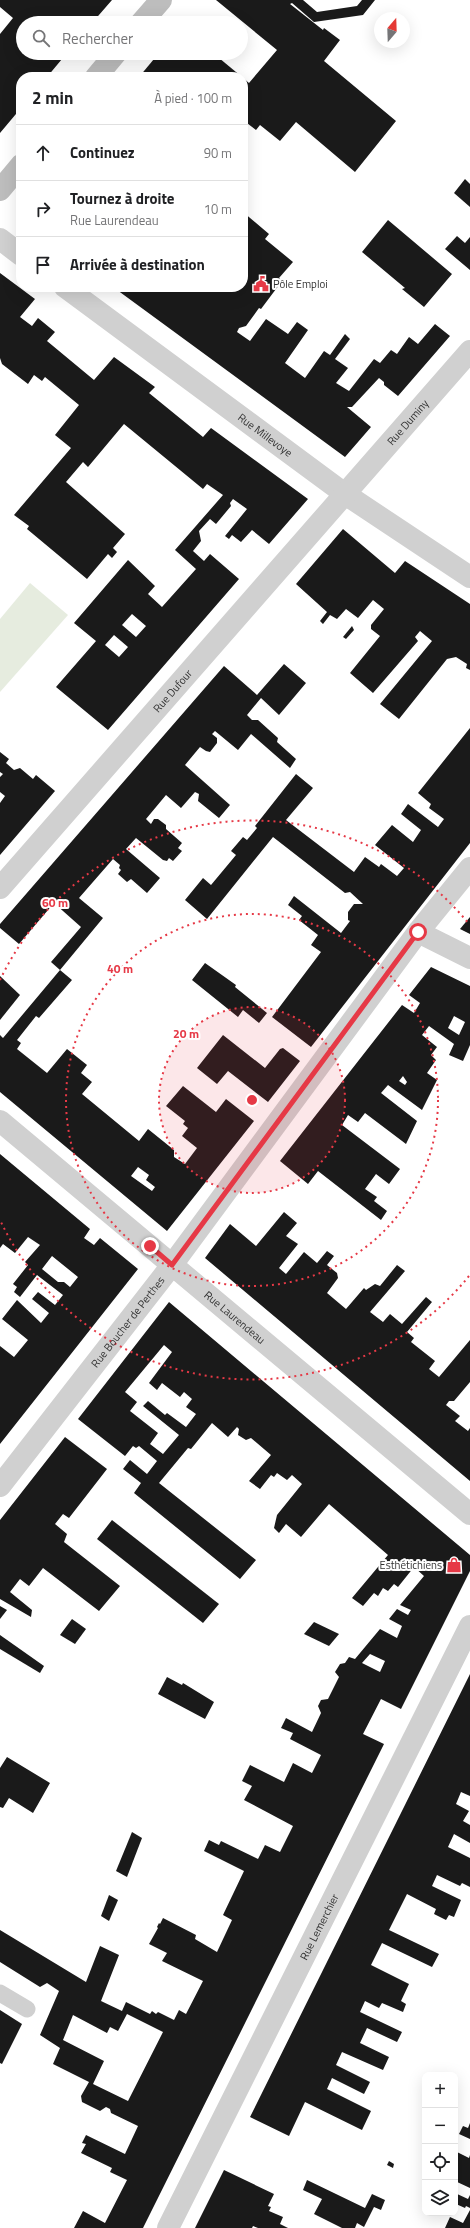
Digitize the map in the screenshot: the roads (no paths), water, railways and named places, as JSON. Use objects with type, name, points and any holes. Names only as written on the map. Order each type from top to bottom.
[{"type":"street","points":[[147,16],[161,0]]},
{"type":"street","points":[[100,72],[110,60]]},
{"type":"street","points":[[0,190],[16,171]]},
{"type":"street","points":[[0,240],[16,251]]},
{"type":"street","name":"Rue Millevoye","points":[[71,292],[345,494],[470,577]]},
{"type":"street","name":"Rue Duminy","points":[[345,494],[470,351]]},
{"type":"street","name":"Rue Dufour","points":[[0,888],[345,494]]},
{"type":"street","name":"Rue Boucher de Perthes","points":[[0,1486],[172,1265],[418,932],[470,868]]},
{"type":"street","points":[[418,932],[470,958]]},
{"type":"street","name":"Rue Laurendeau","points":[[0,1121],[470,1514]]},
{"type":"street","name":"Rue Lemerchier","points":[[168,2228],[470,1626]]},
{"type":"lane","points":[[0,1993],[27,2010]]},
{"type":"place","name":"Pôle Emploi","points":[[261,284]]},
{"type":"place","name":"Esthétichiens","points":[[454,1565]]}]
